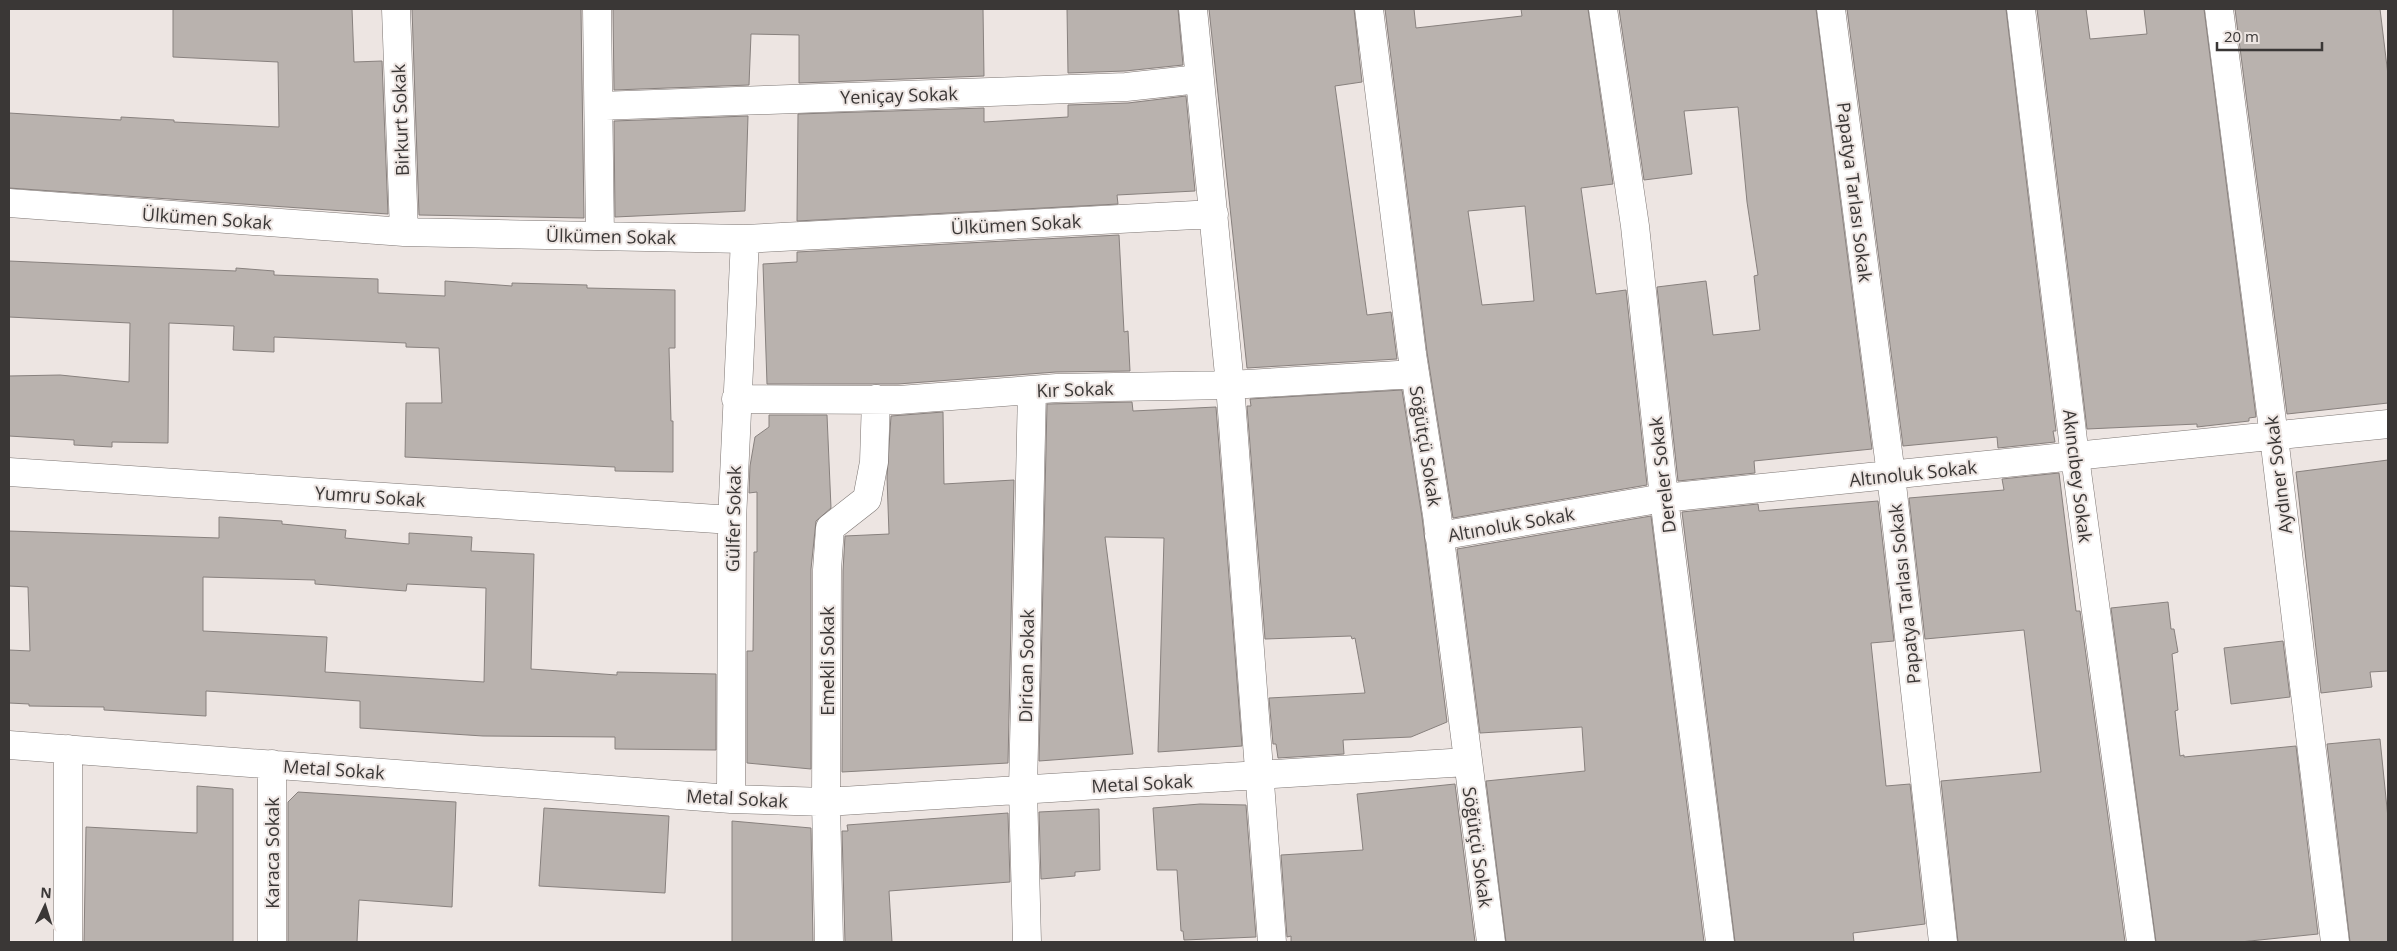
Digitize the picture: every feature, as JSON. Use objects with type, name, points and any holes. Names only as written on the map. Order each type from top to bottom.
[{"type":"street","name":"Birkurt Sokak","points":[[396,9],[404,232]]},
{"type":"street","points":[[597,9],[600,236]]},
{"type":"street","points":[[1193,9],[1230,385],[1272,942]]},
{"type":"street","name":"Söğütçü Sokak","points":[[1369,9],[1415,374],[1439,536],[1491,942]]},
{"type":"street","name":"Dereler Sokak","points":[[1603,9],[1635,226],[1664,498],[1720,942]]},
{"type":"street","name":"Papatya Tarlası Sokak","points":[[1831,9],[1891,475],[1942,942]]},
{"type":"street","name":"Akıncıbey Sokak","points":[[2021,9],[2075,457],[2141,942]]},
{"type":"street","name":"Aydıner Sokak","points":[[2219,9],[2274,437],[2335,942]]},
{"type":"street","name":"Yeniçay Sokak","points":[[598,106],[1126,87],[1199,79]]},
{"type":"street","name":"Ülkümen Sokak","points":[[9,203],[404,232],[745,239],[1214,214]]},
{"type":"street","name":"Gülfer Sokak","points":[[731,799],[732,520],[736,399],[745,239]]},
{"type":"street","name":"Kır Sokak","points":[[736,399],[899,400],[1032,390],[1230,385],[1415,374]]},
{"type":"street","name":"Dirican Sokak","points":[[1027,942],[1023,789],[1032,390]]},
{"type":"street","name":"Emekli Sokak","points":[[829,942],[826,802],[827,570],[830,528],[867,499],[874,462],[876,399]]},
{"type":"street","name":"Altınoluk Sokak","points":[[1439,536],[1664,498],[2388,424]]},
{"type":"street","name":"Yumru Sokak","points":[[9,472],[732,520]]},
{"type":"street","name":"Metal Sokak","points":[[9,744],[731,799],[826,802],[1467,762]]},
{"type":"street","points":[[68,942],[75,749]]},
{"type":"street","points":[[73,942],[75,749]]},
{"type":"street","name":"Karaca Sokak","points":[[272,764],[272,942]]},
{"type":"building","points":[[173,9],[352,9],[354,62],[382,61],[388,214],[9,188],[9,113],[121,120],[121,117],[174,120],[174,122],[279,127],[278,62],[173,57]]},
{"type":"building","points":[[412,9],[581,9],[584,218],[419,215]]},
{"type":"building","points":[[613,9],[983,9],[984,76],[799,83],[799,35],[751,34],[749,85],[614,90]]},
{"type":"building","points":[[1067,9],[1178,9],[1183,65],[1125,71],[1068,73]]},
{"type":"building","points":[[1209,9],[1354,9],[1362,82],[1335,86],[1367,315],[1391,312],[1397,359],[1247,368]]},
{"type":"building","points":[[1385,9],[1414,9],[1416,28],[1522,16],[1521,9],[1588,9],[1613,184],[1581,188],[1596,294],[1626,290],[1647,485],[1453,518],[1427,352]],"holes":[[[1525,206],[1534,301],[1482,305],[1468,211]]]},
{"type":"building","points":[[1619,9],[1816,9],[1872,449],[1754,461],[1755,473],[1678,481],[1657,287],[1706,281],[1713,335],[1760,330],[1754,276],[1758,275],[1747,202],[1738,107],[1684,111],[1692,174],[1644,180]]},
{"type":"building","points":[[1847,9],[2006,9],[2056,431],[2053,431],[2055,442],[1998,448],[1997,437],[1903,446]]},
{"type":"building","points":[[2037,9],[2086,9],[2090,39],[2147,34],[2144,9],[2204,9],[2256,417],[2249,418],[2249,421],[2197,427],[2197,424],[2087,429]]},
{"type":"building","points":[[2235,9],[2380,9],[2388,75],[2388,403],[2287,414]]},
{"type":"building","points":[[1186,96],[1195,191],[1117,195],[1118,204],[797,221],[798,114],[984,108],[984,122],[1068,117],[1068,105],[1128,103]]},
{"type":"building","points":[[748,116],[745,211],[615,217],[614,121]]},
{"type":"building","points":[[1119,235],[1124,332],[1128,331],[1130,371],[1056,372],[898,384],[767,384],[763,264],[797,262],[797,252]]},
{"type":"building","points":[[9,261],[236,271],[236,268],[274,271],[274,275],[378,279],[378,293],[445,296],[445,281],[512,286],[512,283],[587,285],[587,288],[675,290],[675,348],[669,348],[671,421],[673,421],[673,472],[615,471],[615,467],[405,457],[406,403],[442,403],[439,348],[406,347],[406,343],[274,337],[274,352],[233,350],[234,326],[169,323],[168,443],[112,442],[112,447],[74,445],[74,440],[9,436],[9,376],[60,375],[129,382],[130,323],[9,317]]},
{"type":"building","points":[[1402,390],[1422,517],[1447,722],[1411,737],[1343,740],[1344,754],[1278,758],[1276,744],[1273,744],[1269,698],[1365,693],[1355,638],[1352,639],[1351,636],[1265,639],[1247,406],[1251,406],[1250,399]]},
{"type":"building","points":[[1132,402],[1133,411],[1216,407],[1242,746],[1158,752],[1164,538],[1105,537],[1133,754],[1039,761],[1047,404]]},
{"type":"building","points":[[943,412],[944,484],[1014,480],[1008,763],[842,772],[843,571],[845,536],[889,534],[887,477],[891,416]]},
{"type":"building","points":[[769,415],[827,415],[831,508],[816,521],[811,569],[811,769],[747,763],[747,651],[753,651],[754,552],[757,552],[757,492],[749,493],[750,466],[755,437],[769,427]]},
{"type":"building","points":[[2388,460],[2388,671],[2370,672],[2372,687],[2321,693],[2296,472]]},
{"type":"building","points":[[2059,473],[2076,611],[2080,611],[2125,942],[1958,942],[1941,781],[2041,772],[2024,630],[1925,639],[1909,498],[2004,490],[2002,479]]},
{"type":"building","points":[[1878,501],[1894,641],[1871,643],[1886,786],[1910,784],[1925,924],[1853,933],[1854,942],[1735,942],[1682,512],[1758,504],[1759,511]]},
{"type":"building","points":[[1651,516],[1704,942],[1506,942],[1486,781],[1585,771],[1582,727],[1480,733],[1457,549]]},
{"type":"building","points":[[219,517],[282,521],[282,524],[346,530],[345,538],[409,544],[409,533],[472,537],[471,551],[534,554],[531,669],[617,675],[617,672],[716,674],[716,750],[615,749],[615,737],[483,736],[360,728],[360,701],[287,696],[206,691],[206,716],[104,710],[104,707],[29,706],[29,704],[9,703],[9,650],[30,651],[28,587],[9,586],[9,531],[219,538]],"holes":[[[203,577],[315,580],[315,584],[406,591],[407,584],[486,588],[484,682],[325,672],[327,637],[203,631]]]},
{"type":"building","points":[[2168,602],[2171,629],[2174,629],[2178,652],[2172,654],[2178,710],[2175,711],[2180,756],[2296,746],[2318,934],[2240,942],[2156,942],[2111,608]]},
{"type":"building","points":[[2283,641],[2290,697],[2231,704],[2224,648]]},
{"type":"building","points":[[2380,739],[2388,818],[2388,942],[2350,942],[2327,744]]},
{"type":"building","points":[[1455,784],[1475,942],[1291,942],[1291,936],[1287,937],[1281,855],[1363,850],[1357,794]]},
{"type":"building","points":[[197,786],[233,789],[233,942],[84,942],[86,827],[197,833]]},
{"type":"building","points":[[298,792],[456,802],[452,907],[359,900],[357,942],[288,942],[288,802]]},
{"type":"building","points":[[1200,804],[1246,805],[1256,937],[1184,940],[1183,931],[1181,931],[1177,870],[1157,870],[1153,808]]},
{"type":"building","points":[[544,808],[669,816],[665,893],[539,886]]},
{"type":"building","points":[[1099,809],[1100,870],[1075,872],[1075,876],[1041,879],[1039,812]]},
{"type":"building","points":[[1008,813],[1010,882],[889,891],[892,942],[845,942],[842,831],[848,831],[847,825]]},
{"type":"building","points":[[732,821],[811,828],[813,942],[732,942]]}]
